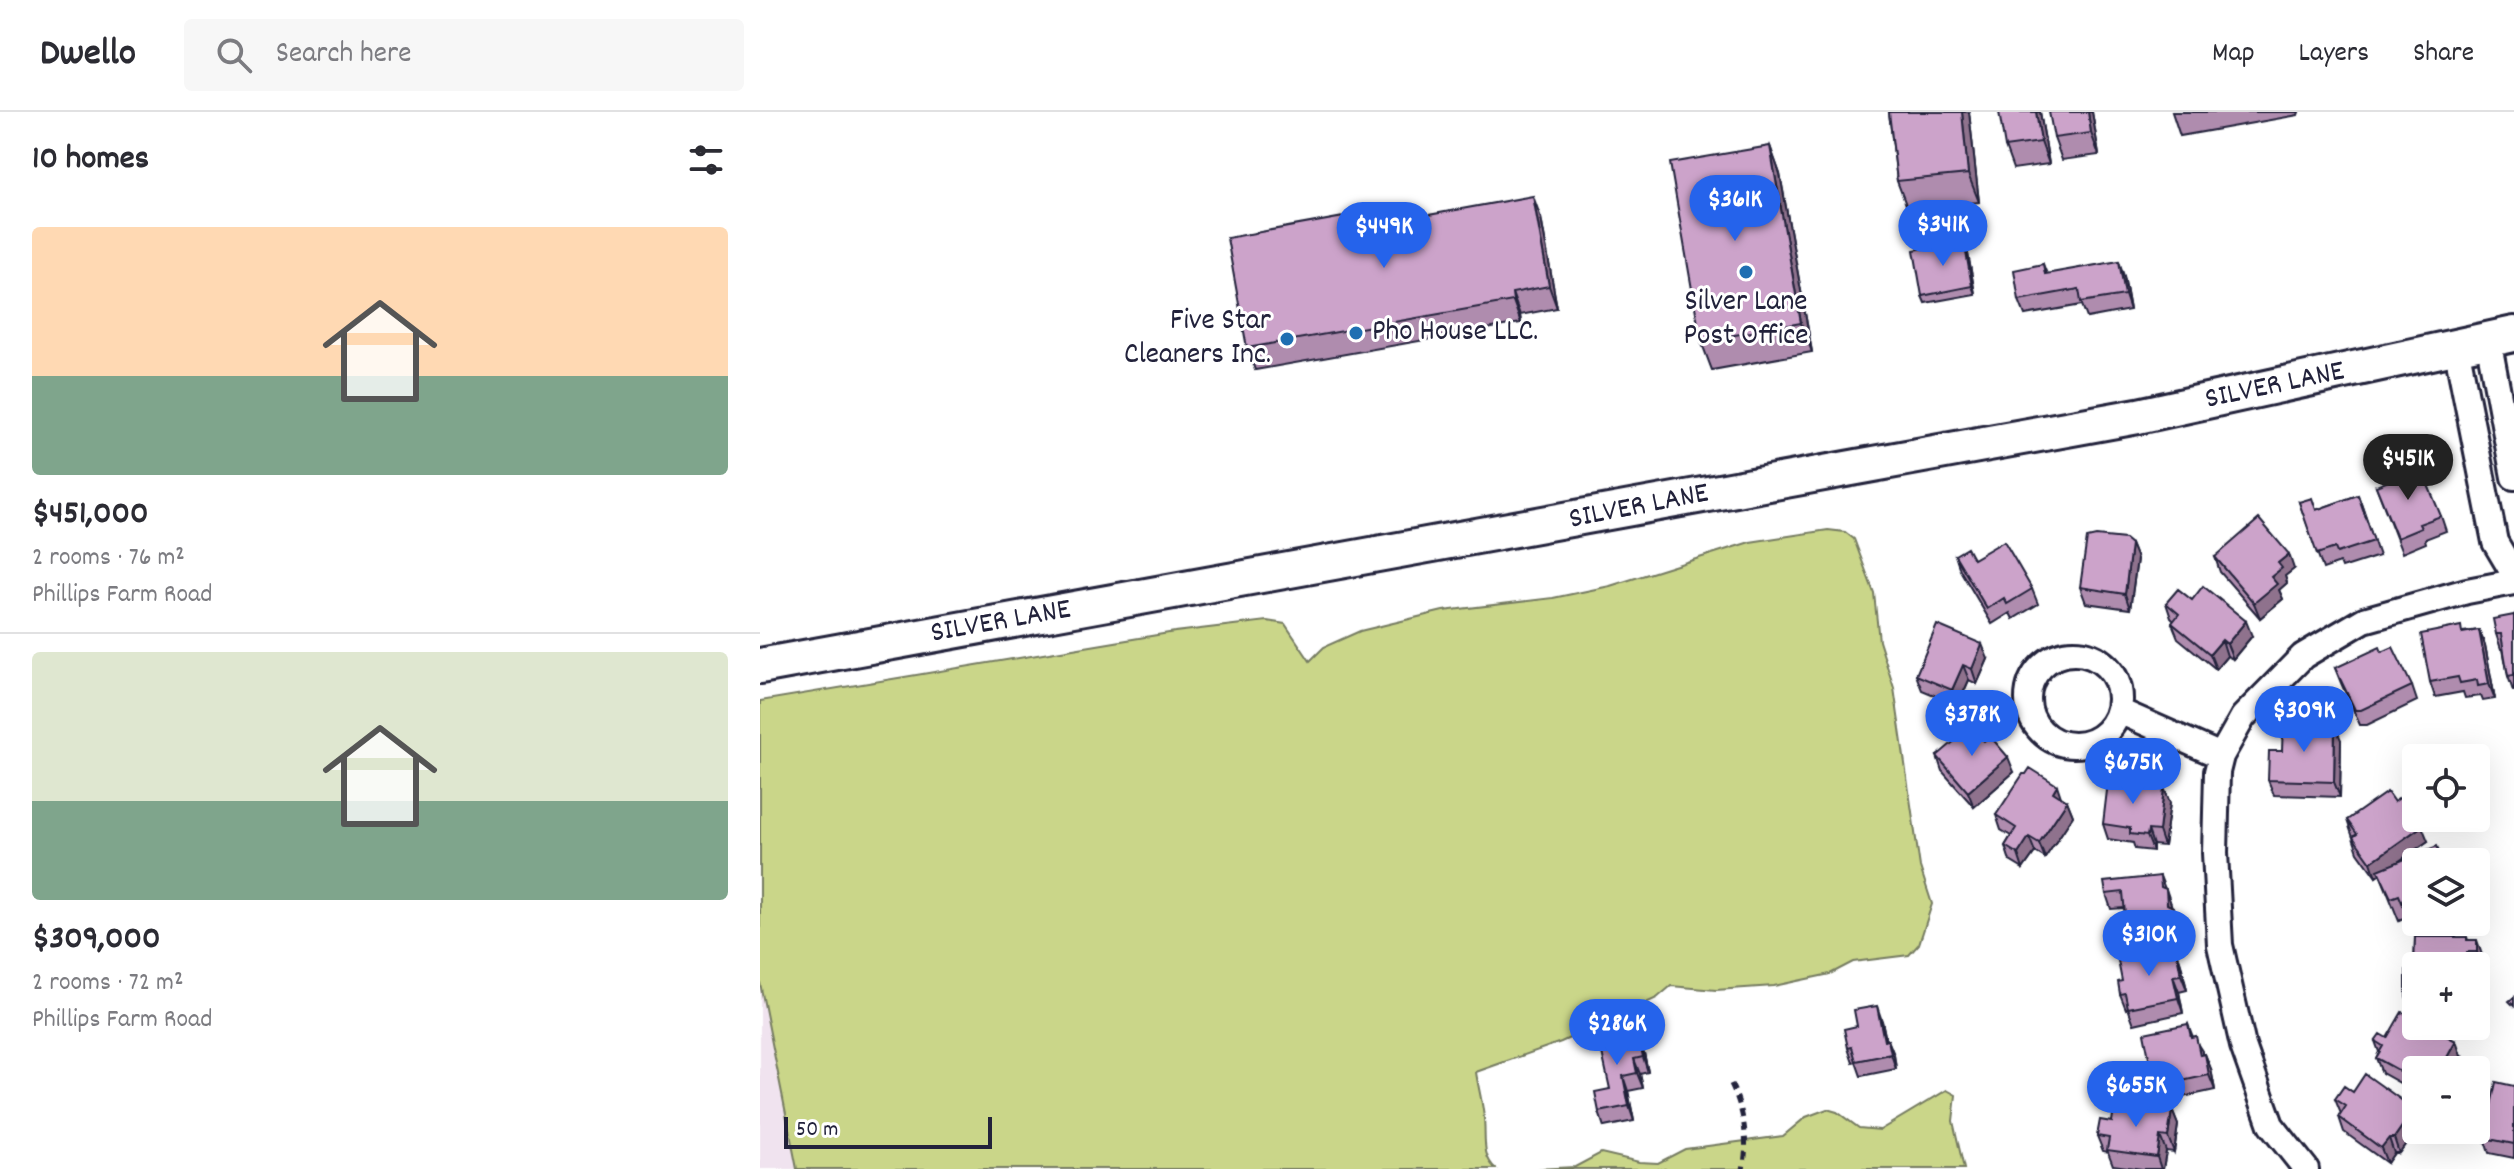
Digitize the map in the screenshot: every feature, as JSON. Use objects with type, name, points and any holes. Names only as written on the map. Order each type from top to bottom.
[{"type":"main road","name":"SILVER LANE","points":[[760,666],[1617,513],[1823,472],[1888,463],[2165,411],[2486,340]]},
{"type":"street","points":[[2486,340],[2514,477]]},
{"type":"street","points":[[2486,340],[2495,542],[2514,574]]},
{"type":"street","points":[[2306,1169],[2271,1125],[2243,1046],[2220,945],[2215,853],[2217,772],[2221,756],[2243,717],[2303,656],[2364,620],[2467,591],[2514,582]]},
{"type":"street","points":[[2119,711],[2221,756]]},
{"type":"path","points":[[1731,1084],[1741,1104],[1745,1143],[1743,1169]]},
{"type":"shaded area","points":[[760,983],[797,1163],[797,1169],[760,1169]]},
{"type":"green space","points":[[1828,530],[1845,532],[1854,539],[1874,593],[1879,641],[1894,688],[1920,867],[1932,904],[1919,944],[1909,955],[1853,962],[1830,974],[1774,986],[1716,990],[1671,986],[1657,998],[1561,1042],[1476,1072],[1486,1152],[1496,1169],[797,1169],[760,983],[760,701],[1175,632],[1267,621],[1285,624],[1310,661],[1324,647],[1360,631],[1443,611],[1553,598],[1610,586],[1750,542]]},
{"type":"green space","points":[[1947,1090],[1956,1095],[1953,1121],[1964,1169],[1536,1169],[1575,1167],[1601,1153],[1658,1163],[1685,1149],[1783,1136],[1806,1117],[1827,1109],[1837,1112],[1859,1128],[1880,1130]]},
{"type":"building","points":[[1889,112],[1962,112],[1968,174],[1897,181]]},
{"type":"building","points":[[1999,112],[2036,112],[2041,142],[2005,147]]},
{"type":"building","points":[[2049,112],[2088,112],[2091,133],[2054,138]]},
{"type":"building","name":"Silver Lane Post Office","points":[[1770,146],[1801,323],[1701,341],[1670,163]]},
{"type":"building","points":[[1533,196],[1549,286],[1512,293],[1513,301],[1247,348],[1227,238],[1377,211],[1379,224]]},
{"type":"building","points":[[1964,241],[1972,286],[1922,296],[1914,250]]},
{"type":"building","points":[[2119,261],[2125,295],[2081,302],[2079,289],[2019,300],[2014,270],[2043,264],[2045,274]]},
{"type":"building","points":[[2421,468],[2441,516],[2419,524],[2421,528],[2397,538],[2376,486]]},
{"type":"building","points":[[2358,495],[2374,541],[2337,553],[2335,548],[2317,554],[2299,502],[2312,498],[2316,510]]},
{"type":"building","points":[[2259,519],[2289,554],[2278,563],[2282,568],[2271,577],[2277,584],[2254,603],[2215,557]]},
{"type":"building","points":[[2087,538],[2125,539],[2131,544],[2125,594],[2080,587]]},
{"type":"building","points":[[2004,541],[2032,589],[2007,604],[2004,598],[1987,609],[1955,555],[1967,548],[1973,559]]},
{"type":"building","points":[[2203,586],[2246,621],[2227,644],[2222,640],[2210,654],[2172,623],[2179,614],[2166,603],[2178,589],[2192,600]]},
{"type":"building","points":[[2514,615],[2514,675],[2508,676],[2501,634],[2496,634],[2493,619]]},
{"type":"building","points":[[1937,625],[1982,644],[1972,669],[1963,665],[1952,690],[1916,675]]},
{"type":"building","points":[[2461,626],[2462,633],[2479,630],[2489,684],[2478,686],[2477,680],[2460,683],[2458,677],[2430,682],[2421,634]]},
{"type":"building","points":[[2380,647],[2382,652],[2393,647],[2412,686],[2355,710],[2335,668]]},
{"type":"building","points":[[2283,723],[2335,725],[2334,782],[2268,780],[2269,751],[2282,751]]},
{"type":"building","points":[[1971,727],[1984,741],[1990,736],[2008,757],[1968,792],[1937,756]]},
{"type":"building","points":[[2030,768],[2057,785],[2053,792],[2067,801],[2039,843],[2029,837],[2018,854],[2005,846],[2016,828],[1996,815]]},
{"type":"building","points":[[2119,775],[2132,776],[2131,784],[2164,788],[2159,831],[2148,830],[2147,836],[2130,834],[2130,828],[2103,824],[2108,782],[2118,782]]},
{"type":"building","points":[[2387,792],[2394,802],[2402,796],[2402,832],[2414,832],[2371,862],[2353,837],[2357,834],[2347,820]]},
{"type":"building","points":[[2402,860],[2402,902],[2399,895],[2391,898],[2378,870]]},
{"type":"building","points":[[2160,876],[2161,887],[2166,889],[2167,904],[2173,907],[2175,926],[2169,931],[2127,936],[2123,892],[2106,894],[2104,882]]},
{"type":"building","points":[[2415,937],[2467,937],[2467,940],[2477,940],[2477,952],[2415,952]]},
{"type":"building","points":[[2176,949],[2181,975],[2173,976],[2178,998],[2128,1008],[2125,993],[2120,994],[2118,982],[2122,981],[2118,961]]},
{"type":"building","points":[[1877,1006],[1884,1041],[1888,1040],[1891,1054],[1856,1061],[1852,1047],[1848,1048],[1844,1029],[1857,1026],[1854,1010]]},
{"type":"building","points":[[2402,1012],[2402,1040],[2456,1041],[2448,1056],[2402,1056],[2402,1072],[2376,1058],[2383,1046],[2375,1041],[2380,1034],[2387,1038]]},
{"type":"building","points":[[2188,1024],[2191,1037],[2196,1036],[2200,1055],[2205,1054],[2209,1075],[2155,1087],[2144,1033]]},
{"type":"building","points":[[1628,1028],[1631,1040],[1639,1038],[1643,1057],[1634,1059],[1637,1073],[1623,1076],[1629,1106],[1599,1112],[1595,1092],[1610,1089],[1598,1034]]},
{"type":"building","points":[[2365,1074],[2402,1100],[2402,1126],[2381,1148],[2339,1117],[2346,1106],[2335,1099],[2344,1086],[2353,1092]]},
{"type":"building","points":[[2496,1082],[2514,1086],[2514,1144],[2490,1139],[2490,1110]]},
{"type":"building","points":[[2115,1101],[2172,1110],[2168,1137],[2160,1136],[2157,1157],[2107,1150],[2109,1138],[2097,1136],[2100,1120],[2112,1122]]},
{"type":"place","name":"Silver Lane Post Office","points":[[1746,272]]},
{"type":"place","name":"Pho House LLC.","points":[[1356,333]]},
{"type":"place","name":"Five Star Cleaners Inc.","points":[[1287,339]]}]
